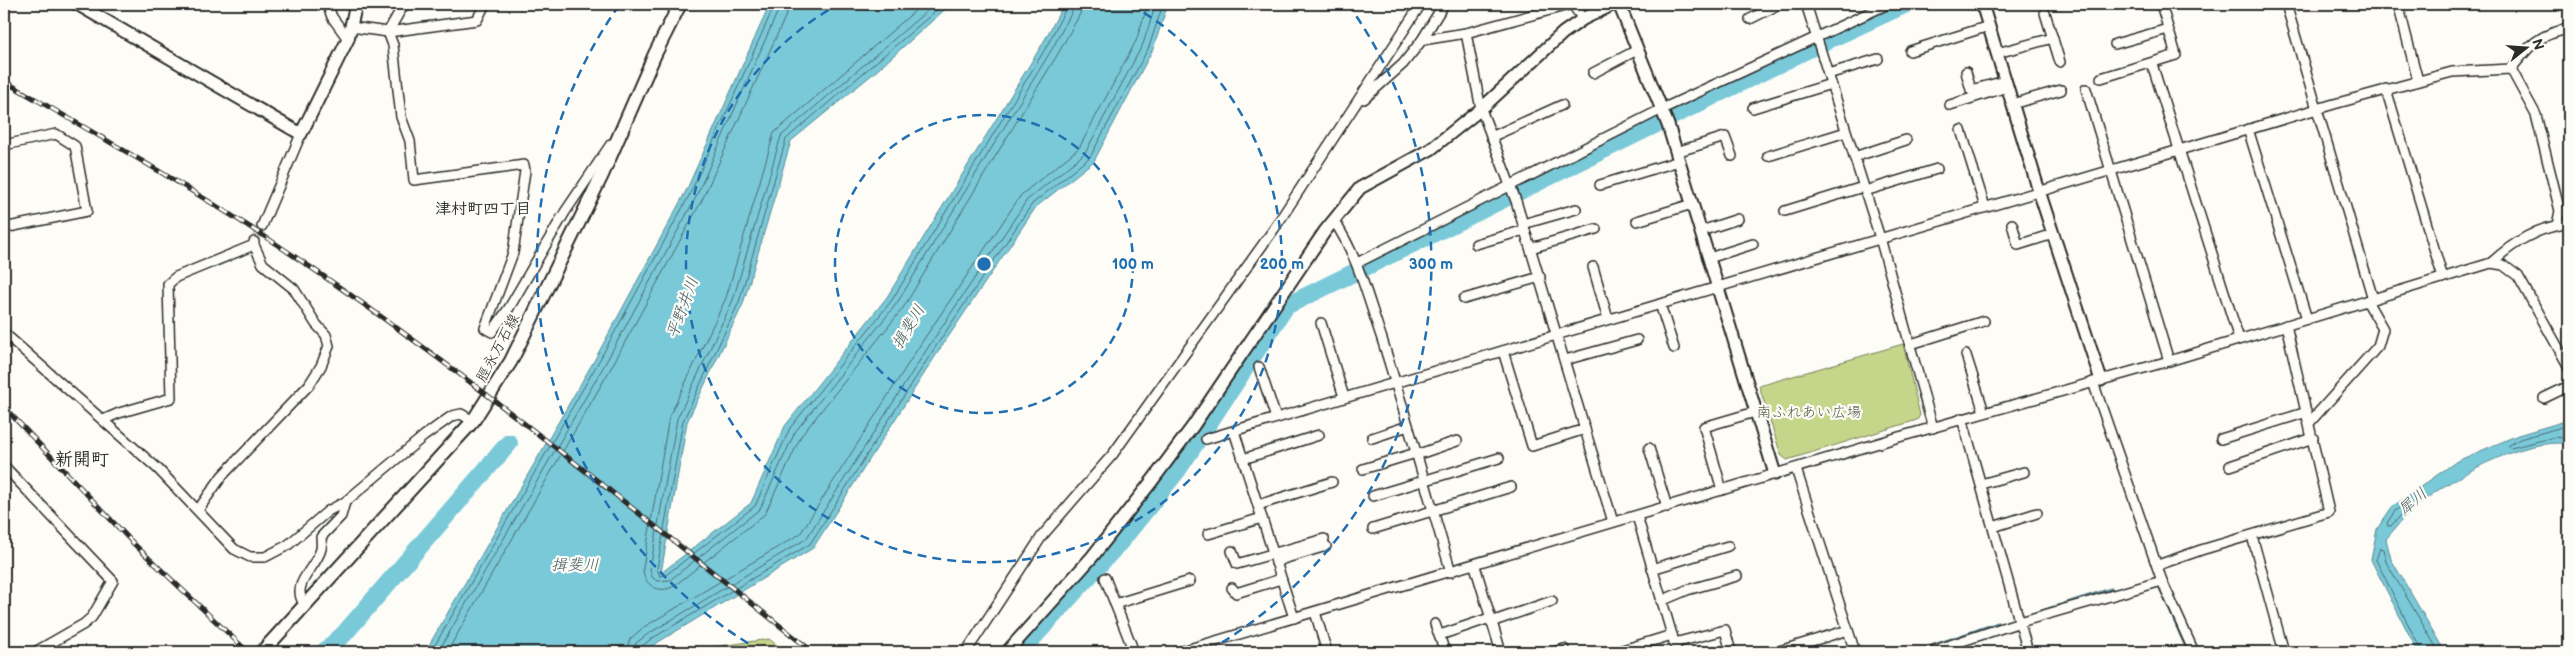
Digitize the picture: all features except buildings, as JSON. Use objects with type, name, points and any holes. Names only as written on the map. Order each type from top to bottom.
[{"type":"main road","name":"脛永万石線","points":[[262,652],[473,421],[511,361],[630,114],[655,54],[680,4]]},
{"type":"street","points":[[77,4],[301,134]]},
{"type":"street","points":[[327,4],[332,18],[348,39]]},
{"type":"street","points":[[262,226],[301,134],[348,39],[356,4]]},
{"type":"street","points":[[388,32],[404,4]]},
{"type":"street","points":[[351,27],[388,32],[477,20],[485,4]]},
{"type":"street","points":[[966,652],[1042,536],[1113,454],[1274,229],[1421,4]]},
{"type":"street","points":[[1355,107],[1403,64],[1422,40],[1444,4]]},
{"type":"street","points":[[1422,40],[1466,33],[1572,4],[1583,18]]},
{"type":"street","points":[[1008,652],[1092,556],[1152,481],[1193,426],[1334,221],[1360,188],[1430,149],[1481,110],[1563,33],[1583,18],[1614,4]]},
{"type":"street","points":[[1619,4],[1668,125],[1754,412],[1775,474]]},
{"type":"street","points":[[1750,19],[1780,4]]},
{"type":"street","points":[[1806,4],[1880,238],[1933,428]]},
{"type":"street","points":[[1357,263],[1662,109],[1888,4]]},
{"type":"street","points":[[1982,4],[2097,381],[2162,581],[2194,652]]},
{"type":"street","points":[[2101,78],[2176,56],[2160,4]]},
{"type":"street","points":[[2286,4],[2370,300],[2383,329],[2378,346],[2310,422]]},
{"type":"street","points":[[2398,4],[2418,81]]},
{"type":"street","points":[[2045,14],[2060,62]]},
{"type":"street","points":[[1910,51],[1989,26]]},
{"type":"street","points":[[2115,44],[2168,29]]},
{"type":"street","points":[[2511,70],[2532,42],[2554,31],[2569,29]]},
{"type":"street","points":[[388,32],[393,45],[400,117],[410,141],[414,180],[524,165],[523,199],[513,253],[485,328],[492,332],[509,308],[565,212],[630,114]]},
{"type":"street","points":[[1466,33],[1481,110],[1524,227],[1613,522]]},
{"type":"street","points":[[1997,53],[2053,38]]},
{"type":"street","points":[[1593,73],[1637,50]]},
{"type":"street","points":[[1828,74],[1878,58]]},
{"type":"street","points":[[2152,64],[2239,339]]},
{"type":"street","points":[[1206,439],[2386,89],[2452,72],[2511,70]]},
{"type":"street","points":[[2511,70],[2536,115],[2560,211],[2557,225]]},
{"type":"street","points":[[1966,72],[1971,90],[2006,84]]},
{"type":"street","points":[[1752,108],[1831,84]]},
{"type":"street","points":[[1950,105],[2006,84]]},
{"type":"street","points":[[2086,89],[2169,361]]},
{"type":"street","points":[[2386,89],[2443,278]]},
{"type":"street","points":[[2012,104],[2061,90]]},
{"type":"street","points":[[1491,137],[1562,105]]},
{"type":"street","points":[[2248,129],[2307,319]]},
{"type":"street","points":[[1961,130],[1985,207]]},
{"type":"street","points":[[1768,156],[1846,132]]},
{"type":"street","points":[[4,145],[56,134],[75,146],[87,211],[4,228]]},
{"type":"street","points":[[1600,185],[1678,157],[1725,137],[1732,156]]},
{"type":"street","points":[[1854,157],[1906,140]]},
{"type":"street","points":[[1785,211],[1937,169]]},
{"type":"street","points":[[1637,221],[1692,204]]},
{"type":"street","points":[[1476,244],[1576,209]]},
{"type":"street","points":[[1701,231],[1738,219]]},
{"type":"street","points":[[1334,221],[1348,241],[1357,263],[1395,382],[1451,572]]},
{"type":"street","points":[[2012,224],[2018,244],[2053,234]]},
{"type":"street","points":[[2491,264],[2508,248],[2524,238],[2557,225],[2569,224]]},
{"type":"street","points":[[1530,248],[1596,230]]},
{"type":"street","points":[[104,420],[119,412],[171,398],[168,284],[176,277],[254,244],[263,264],[294,288],[316,324],[326,335],[329,346],[321,366],[309,385],[222,476],[198,510]]},
{"type":"street","points":[[1709,258],[1753,244]]},
{"type":"street","points":[[1179,652],[1475,566],[1613,522],[1962,418],[2169,361],[2491,264],[2503,265],[2518,276],[2569,367]]},
{"type":"street","points":[[1593,267],[1608,319]]},
{"type":"street","points":[[1464,299],[1540,277]]},
{"type":"street","points":[[1660,304],[1674,348]]},
{"type":"street","points":[[1910,344],[1984,321]]},
{"type":"street","points":[[1321,323],[1344,398]]},
{"type":"street","points":[[2158,565],[2329,512],[2310,422],[2286,326]]},
{"type":"street","points":[[4,333],[158,469],[234,549],[250,557],[265,557],[288,545],[328,511],[345,502],[424,436],[452,416],[461,414],[473,421]]},
{"type":"street","points":[[1565,360],[1637,340]]},
{"type":"street","points":[[1503,351],[1532,446],[1585,429]]},
{"type":"street","points":[[1966,355],[1984,412]]},
{"type":"street","points":[[1259,367],[1276,418]]},
{"type":"street","points":[[2544,398],[2569,386]]},
{"type":"street","points":[[1722,490],[1704,427],[1754,412]]},
{"type":"street","points":[[2221,439],[2307,412]]},
{"type":"street","points":[[1962,418],[2028,652]]},
{"type":"street","points":[[1372,438],[1408,426]]},
{"type":"street","points":[[1234,431],[1294,618]]},
{"type":"street","points":[[1243,459],[1319,435]]},
{"type":"street","points":[[2230,466],[2313,438]]},
{"type":"street","points":[[1363,469],[1457,441]]},
{"type":"street","points":[[1649,448],[1667,507]]},
{"type":"street","points":[[1373,496],[1499,458]]},
{"type":"street","points":[[4,466],[113,581],[92,617],[84,624],[35,652]]},
{"type":"street","points":[[1796,469],[1855,652]]},
{"type":"street","points":[[1981,484],[2024,472]]},
{"type":"street","points":[[1258,505],[1332,482]]},
{"type":"street","points":[[1372,529],[1510,487]]},
{"type":"street","points":[[305,605],[299,598],[300,586],[321,550],[321,537],[341,516],[345,502]]},
{"type":"street","points":[[1993,527],[2037,513]]},
{"type":"street","points":[[1637,516],[1674,644]]},
{"type":"street","points":[[1208,534],[1262,518]]},
{"type":"street","points":[[2252,536],[2284,652]]},
{"type":"street","points":[[1232,551],[1237,564],[1325,542],[1283,558],[1276,563]]},
{"type":"street","points":[[1652,569],[1728,546]]},
{"type":"street","points":[[1475,566],[1501,652]]},
{"type":"street","points":[[1661,601],[1687,590],[1737,576]]},
{"type":"street","points":[[1105,578],[1134,652]]},
{"type":"street","points":[[1232,588],[1236,593],[1281,579]]},
{"type":"street","points":[[1115,604],[1190,581]]},
{"type":"street","points":[[1929,652],[2020,622],[2162,581]]},
{"type":"street","points":[[1440,635],[1552,601]]},
{"type":"street","points":[[1315,612],[1327,652]]},
{"type":"street","points":[[1435,624],[1445,652]]},
{"type":"street","points":[[1616,652],[1674,644],[1725,630],[1731,652]]},
{"type":"street","points":[[1776,652],[1848,630]]},
{"type":"street","points":[[1554,652],[1564,649]]},
{"type":"green space","name":"南ふれあい広場","points":[[1903,344],[1920,415],[1917,420],[1787,460],[1781,455],[1759,386]]},
{"type":"green space","points":[[769,639],[786,652],[697,652],[700,649]]},
{"type":"water","points":[[770,4],[951,4],[874,73],[791,141],[743,304],[687,422],[661,573],[751,503],[785,426],[887,297],[1043,43],[1064,4],[1168,4],[1153,49],[1094,161],[1036,207],[938,352],[813,548],[642,652],[425,652],[595,359],[686,191]]},
{"type":"water","name":"犀川","points":[[2569,420],[2569,444],[2551,443],[2530,447],[2486,463],[2425,499],[2401,521],[2386,539],[2391,559],[2445,652],[2418,652],[2371,560],[2377,529],[2392,507],[2457,461],[2518,435]]},
{"type":"waterway","points":[[1020,652],[1121,541],[1177,471],[1286,306],[1817,45],[1906,4]]},
{"type":"waterway","points":[[213,267],[243,254]]},
{"type":"waterway","points":[[324,652],[344,634],[509,443]]},
{"type":"waterway","points":[[2160,588],[2188,652]]},
{"type":"waterway","points":[[2032,614],[2111,589]]},
{"type":"waterway","points":[[1914,652],[1998,623]]},
{"type":"tunnel","points":[[254,242],[262,226]]},
{"type":"railway","points":[[4,81],[207,200],[343,290],[548,441],[813,652]]},
{"type":"railway","points":[[4,407],[134,544],[248,652]]},
{"type":"district","name":"津村町四丁目","points":[[483,209]]},
{"type":"district","name":"新開町","points":[[82,459]]},
{"type":"water label","name":"平野井川","points":[[683,308]]},
{"type":"water label","name":"揖斐川","points":[[909,327]]},
{"type":"water label","name":"揖斐川","points":[[575,565]]}]
